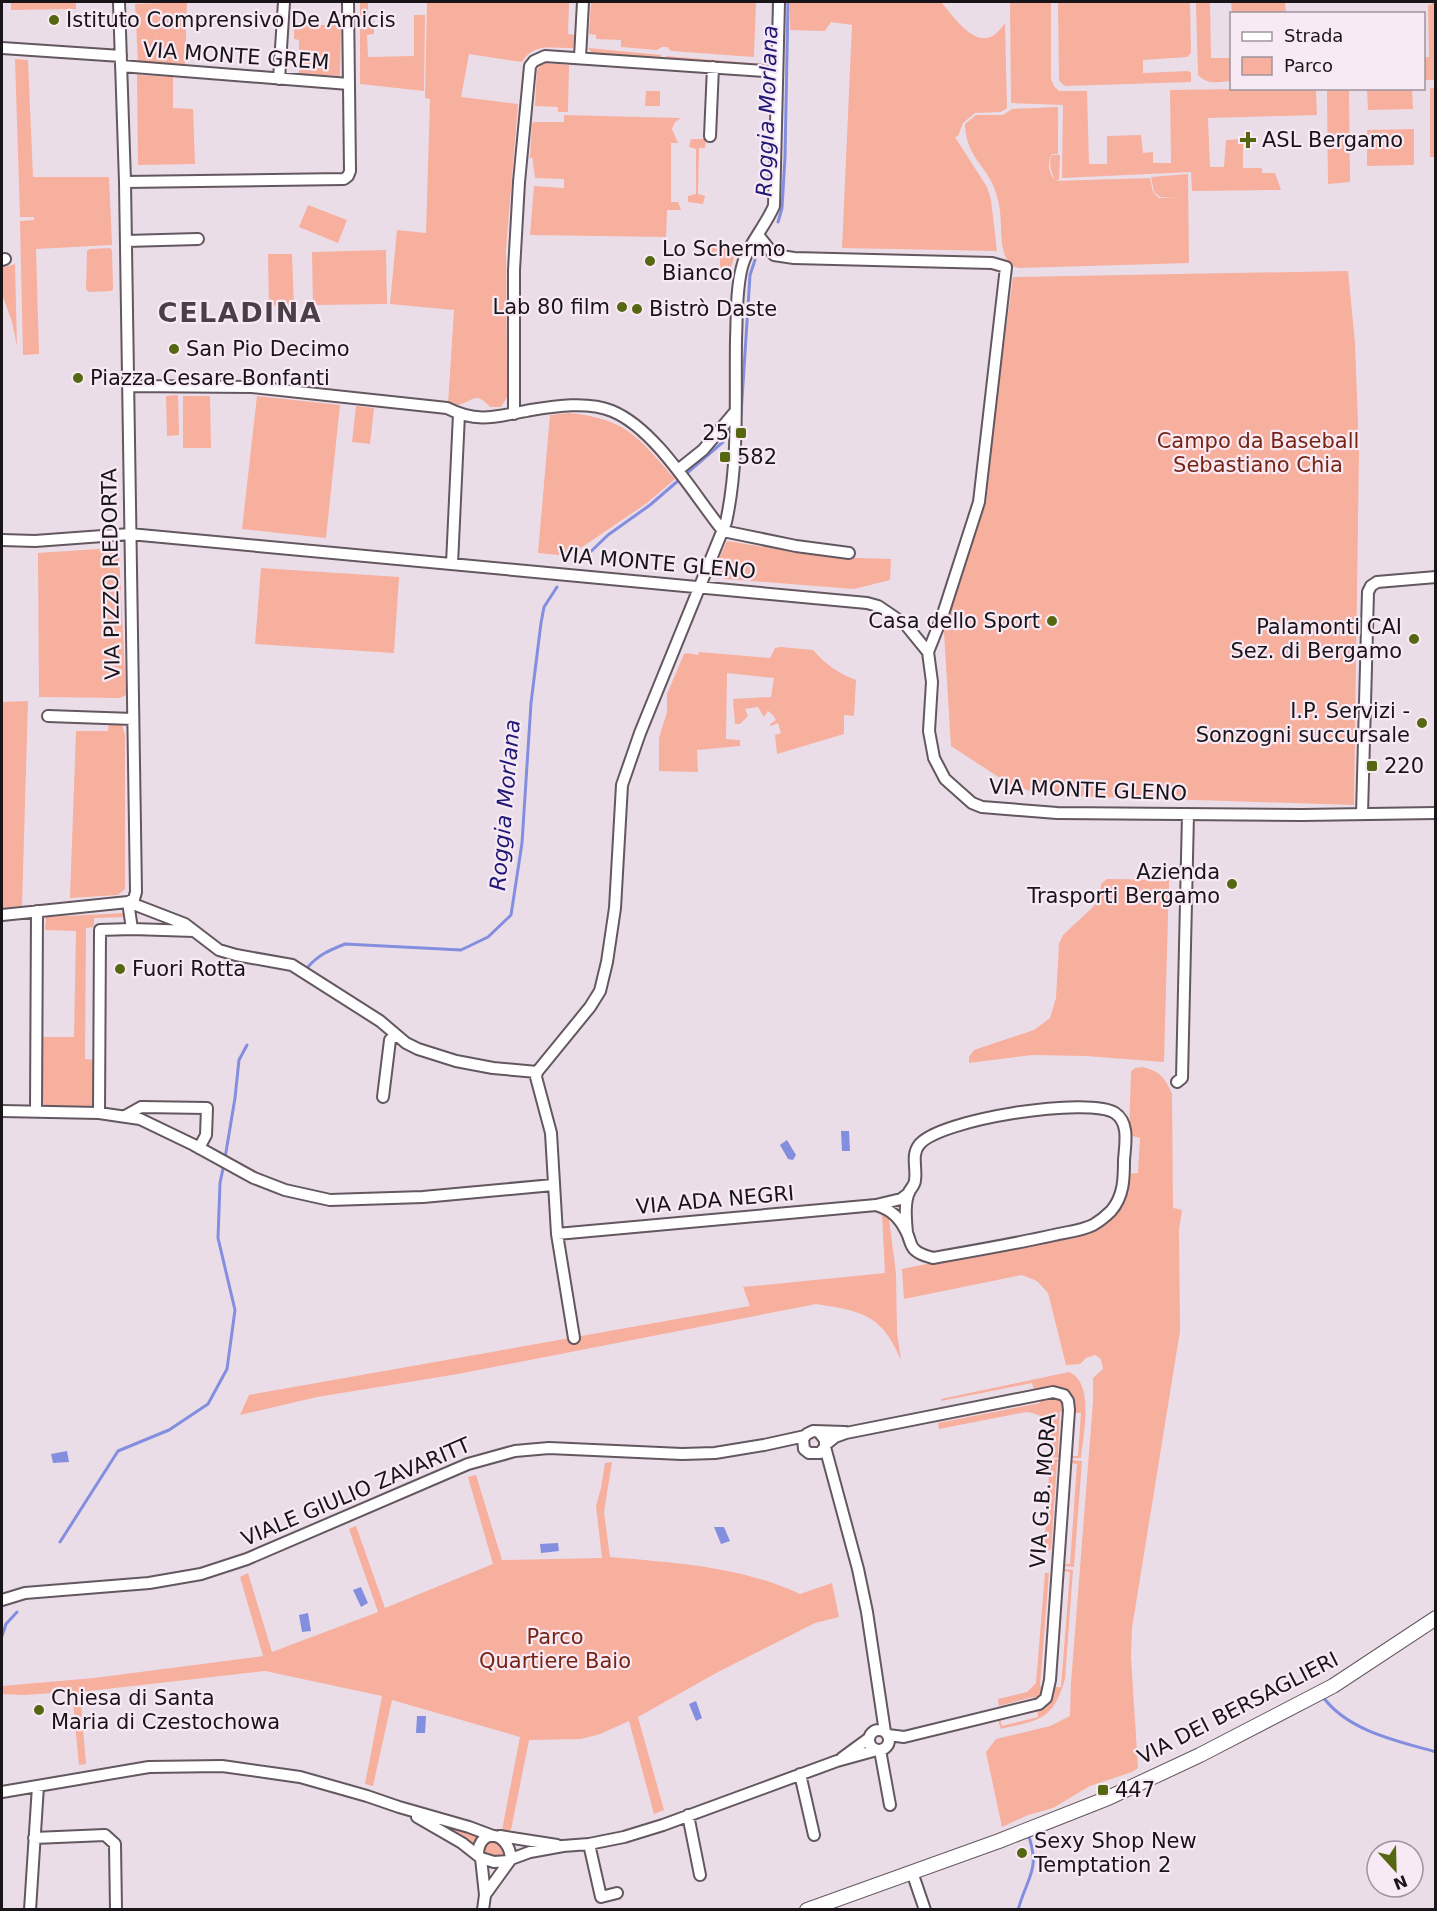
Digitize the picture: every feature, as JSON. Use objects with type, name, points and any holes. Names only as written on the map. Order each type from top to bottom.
[{"type":"street","name":"VIA PIZZO REDORTA","points":[[119,2],[126,241],[136,892],[134,898],[128,902]]},
{"type":"street","points":[[279,79],[284,2]]},
{"type":"street","points":[[124,182],[344,179],[348,176],[350,164],[348,2]]},
{"type":"street","points":[[580,57],[583,2]]},
{"type":"street","points":[[574,1338],[557,1234],[551,1133],[536,1077],[537,1072],[590,1007],[600,990],[607,962],[615,908],[622,785],[692,604],[702,587],[723,531],[732,499],[740,277],[742,265],[774,207],[778,2]]},
{"type":"street","name":"VIA MONTE GREM","points":[[2,48],[279,79],[349,84]]},
{"type":"street","points":[[514,414],[514,270],[525,106],[530,66],[534,61],[545,56],[777,72]]},
{"type":"street","points":[[710,136],[713,67]]},
{"type":"street","points":[[759,236],[774,255],[794,258],[992,263],[1006,267],[980,502],[928,652]]},
{"type":"street","points":[[126,241],[198,239]]},
{"type":"street","points":[[128,386],[252,387],[447,408],[475,418],[503,417],[555,407],[592,406],[612,411],[655,444],[683,476],[723,531],[796,546],[849,553]]},
{"type":"street","points":[[683,476],[734,413]]},
{"type":"street","points":[[452,564],[459,414]]},
{"type":"street","name":"VIA MONTE GLENO","points":[[2,540],[35,541],[130,534],[867,603],[878,606],[906,625],[928,652],[932,682],[929,731],[934,758],[945,778],[972,803],[982,807],[1002,810],[1188,814],[1436,813]]},
{"type":"street","points":[[1362,814],[1368,592],[1377,582],[1436,577]]},
{"type":"street","points":[[48,716],[133,719]]},
{"type":"street","points":[[1177,1082],[1182,1078],[1188,814]]},
{"type":"street","points":[[2,915],[128,902],[185,924],[219,950],[292,965],[418,1049],[456,1061],[492,1068],[537,1072]]},
{"type":"street","points":[[128,902],[132,929]]},
{"type":"street","points":[[36,1112],[37,911]]},
{"type":"street","points":[[99,1113],[100,930],[194,931]]},
{"type":"street","points":[[383,1097],[390,1040],[395,1035]]},
{"type":"street","points":[[125,1116],[141,1107],[207,1108],[206,1135],[199,1148]]},
{"type":"street","points":[[876,1205],[890,1209],[907,1233],[914,1250],[933,1258],[1015,1244],[1093,1225],[1106,1216],[1119,1198],[1124,1184],[1125,1129],[1122,1119],[1115,1112],[1102,1108],[1046,1108],[1010,1113],[955,1126],[933,1135],[920,1143],[914,1156],[915,1181],[909,1193],[906,1214],[907,1233]]},
{"type":"street","points":[[2,1111],[99,1113],[140,1119],[254,1178],[285,1190],[330,1200],[423,1197],[553,1185]]},
{"type":"street","name":"VIA ADA NEGRI","points":[[557,1234],[876,1205],[901,1199],[909,1193]]},
{"type":"street","name":"VIA G.B. MORA","points":[[825,1446],[835,1437],[846,1433],[1053,1392],[1064,1395],[1068,1401],[1070,1410],[1049,1690],[1046,1698],[1039,1704],[922,1733]]},
{"type":"street","name":"VIALE GIULIO ZAVARITT","points":[[2,1600],[25,1593],[149,1583],[201,1574],[247,1559],[468,1464],[515,1451],[549,1448],[682,1454],[715,1453],[764,1445],[804,1436],[813,1431],[819,1432]]},
{"type":"street","points":[[819,1432],[824,1437],[867,1612],[889,1740],[881,1749]]},
{"type":"street","name":"VIA G.B. MORA","points":[[819,1432],[846,1433]]},
{"type":"street","points":[[804,1436],[802,1442],[808,1451],[832,1476]]},
{"type":"street","name":"VIALE GIULIO ZAVARITT","points":[[764,1445],[808,1451]]},
{"type":"street","points":[[808,1451],[820,1453],[825,1446]]},
{"type":"street","name":"VIA DEI BERSAGLIERI","points":[[807,1910],[1032,1829],[1108,1798],[1279,1716],[1333,1686],[1436,1618]]},
{"type":"street","points":[[881,1701],[869,1736],[872,1748],[881,1749]]},
{"type":"street","points":[[837,1761],[877,1729],[904,1737],[922,1733]]},
{"type":"street","points":[[399,1807],[444,1831],[479,1856],[494,1862],[510,1860],[563,1846],[589,1844],[624,1837],[837,1761],[909,1740],[922,1733]]},
{"type":"street","points":[[881,1749],[890,1805]]},
{"type":"street","points":[[2,1792],[149,1767],[222,1766],[300,1777],[496,1836],[563,1846]]},
{"type":"street","points":[[800,1774],[814,1835]]},
{"type":"street","points":[[30,1910],[38,1786]]},
{"type":"street","points":[[687,1815],[700,1875]]},
{"type":"street","points":[[34,1838],[105,1834],[115,1844],[116,1910]]},
{"type":"street","points":[[483,1910],[485,1894],[478,1845],[484,1839],[496,1836],[506,1842],[510,1851],[510,1860],[485,1894]]},
{"type":"street","points":[[589,1844],[601,1897],[617,1893]]},
{"type":"street","points":[[912,1872],[925,1910]]},
{"type":"green space","points":[[11,2],[76,2],[76,9],[11,10]]},
{"type":"green space","points":[[187,2],[185,64],[138,62],[135,4]]},
{"type":"green space","points":[[360,2],[368,2],[368,21],[374,21],[374,34],[367,35],[368,57],[414,56],[414,15],[425,15],[424,91],[360,84]]},
{"type":"green space","points":[[427,2],[569,2],[568,34],[576,35],[573,48],[538,49],[522,62],[469,54],[461,97],[518,104],[506,249],[507,397],[501,407],[490,407],[477,398],[463,404],[448,404],[454,310],[390,304],[397,230],[426,233],[430,99],[425,98]]},
{"type":"green space","points":[[591,2],[756,2],[754,57],[671,51],[667,47],[657,50],[621,47],[621,40],[596,39],[596,35],[589,34]]},
{"type":"green space","points":[[790,2],[941,2],[971,34],[988,38],[1005,23],[1007,108],[1001,112],[975,113],[963,123],[958,136],[955,137],[987,187],[991,200],[997,251],[842,248],[852,25],[831,22],[825,31],[790,30]]},
{"type":"green space","points":[[1010,2],[1051,2],[1051,79],[1059,91],[1087,91],[1089,164],[1107,164],[1107,136],[1141,135],[1143,153],[1153,152],[1153,163],[1171,163],[1170,90],[1315,90],[1317,115],[1208,118],[1210,167],[1224,167],[1226,140],[1243,139],[1243,168],[1262,168],[1262,173],[1275,173],[1281,190],[1192,191],[1191,172],[1062,178],[1063,105],[1011,103]]},
{"type":"green space","points":[[1058,2],[1190,2],[1191,53],[1187,57],[1143,60],[1143,73],[1188,71],[1191,73],[1191,82],[1066,86],[1062,84],[1059,80]]},
{"type":"green space","points":[[1196,2],[1210,2],[1211,58],[1230,58],[1230,81],[1209,82],[1198,75]]},
{"type":"green space","points":[[1231,2],[1285,2],[1286,12],[1232,12]]},
{"type":"green space","points":[[1436,2],[1435,80],[1425,80],[1425,57],[1429,57],[1428,5]]},
{"type":"green space","points":[[294,25],[341,25],[340,76],[299,74],[299,40],[294,39]]},
{"type":"green space","points":[[588,48],[661,55],[661,59],[593,54]]},
{"type":"green space","points":[[666,56],[763,64],[762,66],[665,60]]},
{"type":"green space","points":[[15,59],[28,60],[33,177],[109,177],[112,245],[36,249],[39,354],[23,355],[20,221],[34,220],[34,217],[20,217]]},
{"type":"green space","points":[[546,63],[569,65],[568,112],[558,112],[558,107],[535,106],[537,70],[540,65]]},
{"type":"green space","points":[[137,75],[173,77],[173,108],[193,109],[195,164],[138,165]]},
{"type":"green space","points":[[1430,88],[1435,88],[1435,157],[1430,157]]},
{"type":"green space","points":[[1327,90],[1349,90],[1350,182],[1328,184]]},
{"type":"green space","points":[[1367,90],[1412,90],[1413,109],[1368,110]]},
{"type":"green space","points":[[646,91],[660,91],[660,106],[645,106]]},
{"type":"green space","points":[[1058,107],[1058,154],[1052,154],[1049,164],[1055,180],[1050,161],[1052,155],[1060,155],[1059,180],[1055,181],[1150,178],[1153,192],[1159,198],[1177,197],[1160,197],[1154,192],[1151,177],[1188,174],[1189,263],[1019,268],[1011,266],[1003,246],[997,196],[989,177],[969,146],[965,124],[976,115],[1003,115],[1012,109]]},
{"type":"green space","points":[[564,115],[681,118],[675,122],[672,129],[678,143],[671,143],[671,202],[678,202],[681,210],[667,210],[666,237],[530,235],[534,186],[564,188],[564,179],[535,178],[533,158],[530,158],[532,123],[564,122]]},
{"type":"green space","points":[[1414,129],[1414,165],[1367,166],[1367,130]]},
{"type":"green space","points":[[691,139],[705,139],[706,141],[705,148],[699,148],[698,194],[705,196],[703,204],[688,202],[688,196],[696,194],[696,149],[689,147]]},
{"type":"green space","points":[[308,205],[347,220],[338,243],[299,227]]},
{"type":"green space","points":[[707,243],[741,245],[730,270],[720,270],[720,257],[707,256]]},
{"type":"green space","points":[[110,248],[112,250],[113,289],[89,292],[86,289],[87,251]]},
{"type":"green space","points":[[386,250],[387,304],[313,305],[312,252]]},
{"type":"green space","points":[[268,254],[292,254],[294,305],[269,306]]},
{"type":"green space","points":[[15,264],[17,346],[12,322],[2,294],[2,268]]},
{"type":"green space","name":"Campo da Baseball Sebastiano Chia","points":[[1348,271],[1355,343],[1359,451],[1354,805],[1041,795],[1006,782],[951,746],[944,632],[949,607],[986,503],[996,404],[1013,277]]},
{"type":"green space","points":[[178,395],[179,435],[167,436],[166,396]]},
{"type":"green space","points":[[183,396],[210,396],[211,448],[183,448]]},
{"type":"green space","points":[[257,396],[340,405],[326,538],[242,529]]},
{"type":"green space","points":[[356,406],[374,408],[370,444],[352,442]]},
{"type":"green space","points":[[569,413],[605,420],[630,432],[675,479],[647,503],[569,556],[538,553],[550,415]]},
{"type":"green space","points":[[727,541],[827,557],[891,559],[890,580],[854,589],[725,579],[718,573],[717,563]]},
{"type":"green space","points":[[114,548],[119,553],[126,695],[120,698],[39,697],[38,553]]},
{"type":"green space","points":[[261,568],[399,577],[394,653],[255,644]]},
{"type":"green space","points":[[775,648],[813,650],[833,668],[856,680],[854,716],[844,715],[844,734],[777,754],[775,735],[781,733],[778,723],[771,726],[770,724],[776,720],[773,715],[768,711],[764,717],[758,707],[745,709],[748,716],[740,724],[735,724],[733,699],[771,697],[774,678],[727,673],[726,739],[740,740],[740,746],[697,750],[698,772],[659,771],[659,738],[667,712],[667,694],[684,654],[698,655],[699,652],[770,658]]},
{"type":"green space","points":[[28,701],[22,906],[2,908],[2,702]]},
{"type":"green space","points":[[109,723],[122,724],[125,735],[125,889],[118,895],[70,898],[76,731],[108,731]]},
{"type":"green space","points":[[1107,879],[1169,880],[1164,1062],[1086,1056],[1032,1055],[969,1063],[969,1057],[974,1050],[1034,1030],[1050,1018],[1056,998],[1059,944],[1063,935],[1093,907],[1099,898],[1101,884]]},
{"type":"green space","points":[[126,913],[126,917],[94,918],[94,927],[86,928],[85,1059],[96,1060],[95,1107],[50,1109],[45,1107],[42,1100],[42,1037],[74,1037],[76,931],[45,930],[46,917]]},
{"type":"green space","points":[[1143,1067],[1161,1076],[1172,1093],[1173,1208],[1182,1210],[1179,1230],[1180,1331],[1132,1628],[1131,1657],[1138,1768],[1090,1786],[1053,1808],[1028,1815],[1002,1827],[986,1752],[996,1739],[1050,1726],[1070,1716],[1093,1378],[1103,1369],[1101,1359],[1095,1355],[1086,1358],[1080,1364],[1066,1365],[1048,1293],[1037,1281],[1022,1275],[904,1299],[902,1269],[1087,1232],[1118,1208],[1127,1189],[1128,1174],[1138,1173],[1140,1138],[1129,1135],[1131,1071]]},
{"type":"green space","points":[[882,1214],[889,1219],[896,1273],[897,1333],[901,1360],[886,1333],[868,1317],[846,1309],[816,1304],[458,1374],[317,1397],[240,1415],[249,1395],[750,1306],[743,1287],[885,1273]]},
{"type":"green space","points":[[1069,1372],[1077,1378],[1085,1398],[1081,1458],[1070,1458],[1078,1456],[1081,1413],[1074,1413],[1072,1396],[1063,1388],[1034,1390],[1032,1383],[941,1401],[941,1399]]},
{"type":"green space","points":[[1055,1396],[1063,1401],[1064,1412],[1060,1412],[1058,1454],[1062,1455],[1061,1458],[1050,1457],[1050,1427],[1043,1417],[1036,1414],[1026,1412],[939,1429],[938,1423],[1040,1403],[1040,1399]]},
{"type":"green space","points":[[1050,1459],[1061,1460],[1057,1462],[1051,1550],[1044,1549]]},
{"type":"green space","points":[[1070,1460],[1082,1461],[1074,1567],[1063,1566],[1063,1564],[1070,1564],[1077,1464],[1070,1463]]},
{"type":"green space","name":"Parco Quartiere Baio","points":[[612,1462],[604,1512],[610,1557],[707,1567],[754,1577],[800,1594],[832,1583],[839,1617],[815,1623],[718,1672],[638,1717],[664,1810],[654,1814],[629,1721],[600,1734],[581,1739],[529,1740],[511,1830],[502,1830],[520,1737],[392,1700],[373,1786],[365,1784],[382,1696],[265,1671],[80,1692],[86,1764],[79,1765],[72,1692],[2,1694],[2,1686],[94,1678],[263,1656],[240,1577],[248,1573],[272,1652],[378,1612],[349,1529],[356,1526],[385,1608],[493,1564],[468,1477],[476,1475],[502,1560],[602,1558],[596,1506],[605,1463]]},
{"type":"green space","points":[[1063,1569],[1073,1570],[1065,1679],[1060,1693],[1055,1703],[1043,1716],[1001,1729],[998,1720],[1000,1719],[1002,1726],[1038,1717],[1037,1710],[1049,1702],[1054,1687],[1061,1687],[1070,1572],[1063,1571]]},
{"type":"green space","points":[[1045,1573],[1049,1573],[1040,1686],[1044,1687],[1044,1693],[1035,1701],[1033,1697],[999,1706],[998,1699],[1027,1692],[1036,1683]]},
{"type":"green space","points":[[433,1821],[482,1835],[475,1847]]},
{"type":"green space","points":[[488,1840],[501,1842],[506,1855],[497,1857],[482,1852]]},
{"type":"water","points":[[841,1131],[849,1131],[850,1151],[842,1151]]},
{"type":"water","points":[[787,1140],[796,1155],[793,1160],[788,1159],[780,1145]]},
{"type":"water","points":[[67,1451],[69,1462],[53,1463],[51,1454]]},
{"type":"water","points":[[714,1527],[724,1527],[730,1541],[721,1544]]},
{"type":"water","points":[[558,1543],[559,1551],[541,1553],[540,1544]]},
{"type":"water","points":[[361,1587],[368,1603],[361,1607],[353,1590]]},
{"type":"water","points":[[308,1613],[311,1631],[302,1632],[299,1615]]},
{"type":"water","points":[[696,1701],[702,1718],[696,1721],[689,1704]]},
{"type":"water","points":[[417,1716],[426,1716],[425,1733],[416,1733]]},
{"type":"waterway","name":"Roggia Morlana","points":[[778,222],[782,208],[785,157],[788,2]]},
{"type":"waterway","name":"Roggia Morlana","points":[[741,415],[750,275],[755,260]]},
{"type":"waterway","name":"Roggia Morlana","points":[[581,561],[608,535],[650,505],[723,442]]},
{"type":"waterway","name":"Roggia Morlana","points":[[308,967],[320,956],[345,944],[461,950],[488,937],[511,915],[522,843],[531,703],[541,623],[544,607],[557,587]]},
{"type":"waterway","name":"Roggia Morlana","points":[[225,1158],[239,1060],[247,1045]]},
{"type":"waterway","name":"Roggia Morlana","points":[[60,1542],[118,1451],[169,1430],[208,1404],[227,1369],[235,1310],[218,1238],[220,1183],[224,1164]]},
{"type":"waterway","name":"Roggia Morlana","points":[[2,1636],[6,1624],[17,1612]]},
{"type":"waterway","points":[[1323,1697],[1333,1709],[1359,1726],[1390,1739],[1436,1752]]},
{"type":"waterway","points":[[1018,1910],[1033,1865],[1032,1846],[1028,1834]]},
{"type":"place","name":"Istituto Comprensivo De Amicis","points":[[54,20]]},
{"type":"place","name":"ASL Bergamo","points":[[1248,140]]},
{"type":"place","name":"Lo Schermo Bianco","points":[[650,261]]},
{"type":"place","name":"Lab 80 film","points":[[622,307]]},
{"type":"place","name":"Bistrò Daste","points":[[637,309]]},
{"type":"place","name":"San Pio Decimo","points":[[174,349]]},
{"type":"place","name":"Piazza Cesare Bonfanti","points":[[78,378]]},
{"type":"place","name":"25","points":[[741,433]]},
{"type":"place","name":"582","points":[[725,457]]},
{"type":"place","name":"Casa dello Sport","points":[[1052,621]]},
{"type":"place","name":"Palamonti CAI Sez. di Bergamo","points":[[1414,639]]},
{"type":"place","name":"I.P. Servizi - Sonzogni succursale","points":[[1422,723]]},
{"type":"place","name":"220","points":[[1372,766]]},
{"type":"place","name":"Azienda Trasporti Bergamo","points":[[1232,884]]},
{"type":"place","name":"Fuori Rotta","points":[[120,969]]},
{"type":"place","name":"Chiesa di Santa Maria di Czestochowa","points":[[39,1710]]},
{"type":"place","name":"447","points":[[1103,1790]]},
{"type":"place","name":"Sexy Shop New Temptation 2","points":[[1022,1853]]},
{"type":"district","name":"CELADINA","points":[[240,312]]}]
